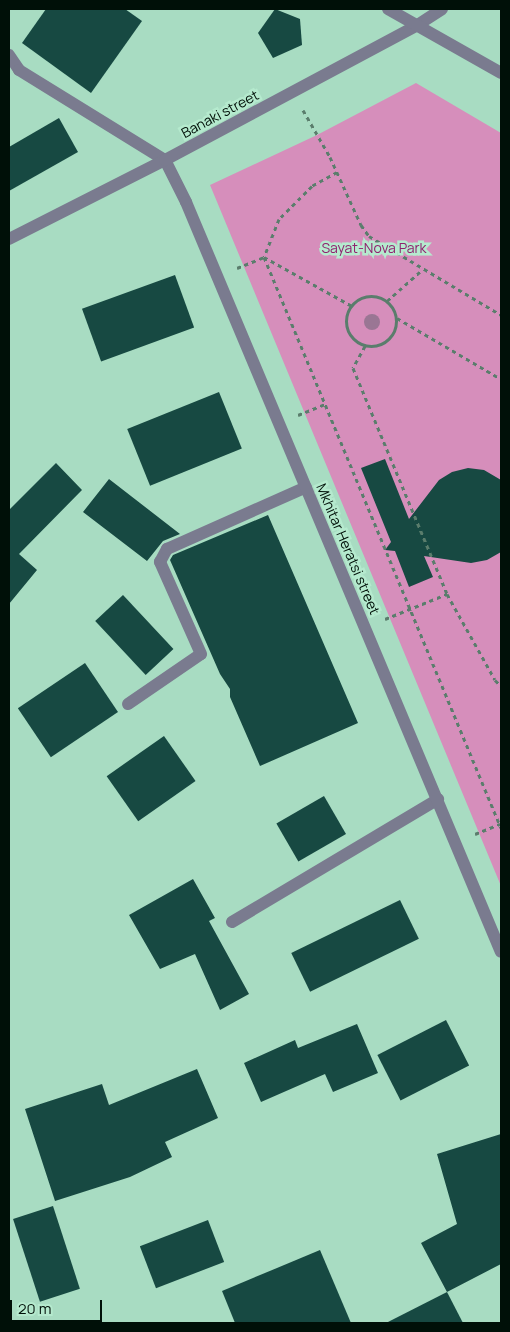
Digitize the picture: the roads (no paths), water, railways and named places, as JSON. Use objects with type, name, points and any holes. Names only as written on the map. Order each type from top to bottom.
[{"type":"street","points":[[388,9],[501,73]]},
{"type":"street","name":"Banaki street","points":[[9,239],[164,160],[416,26],[442,9]]},
{"type":"street","points":[[9,54],[19,70],[164,160]]},
{"type":"street","name":"Mkhitar Heratsi street","points":[[164,160],[186,202],[501,952]]},
{"type":"street","points":[[128,704],[201,654],[160,562],[167,549],[306,487]]},
{"type":"street","points":[[232,922],[438,799]]},
{"type":"park label","name":"Sayat-Nova Park","points":[[374,248]]}]
